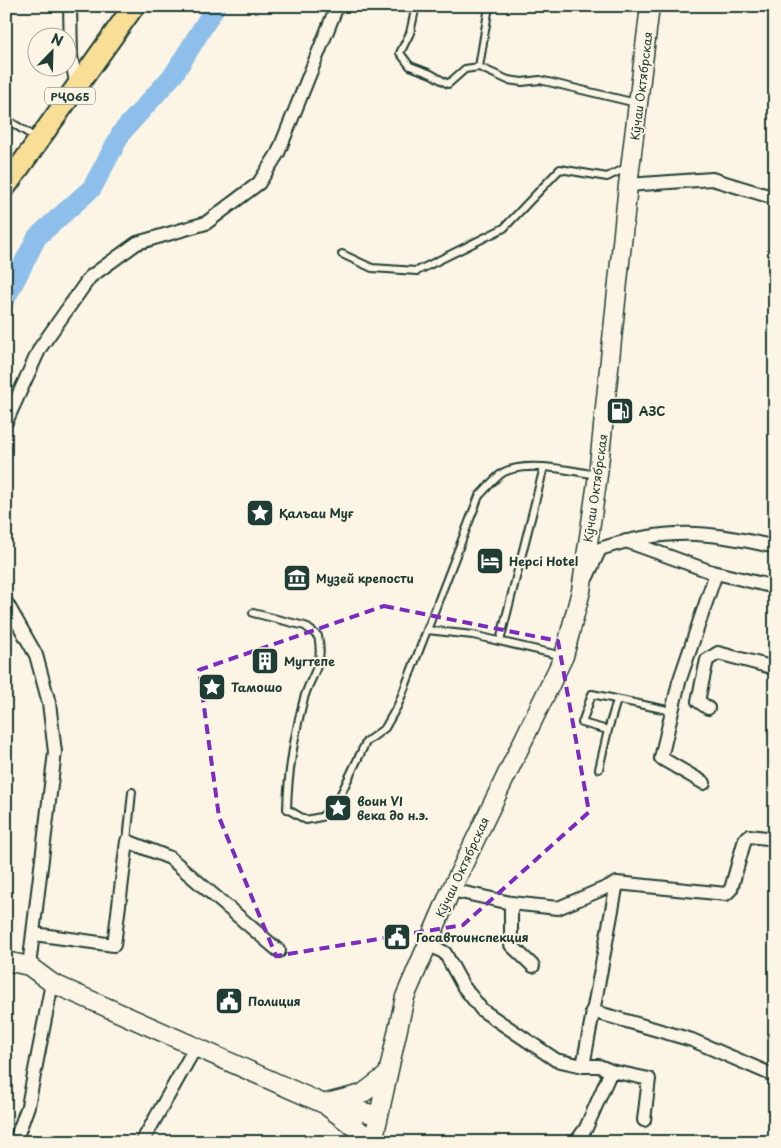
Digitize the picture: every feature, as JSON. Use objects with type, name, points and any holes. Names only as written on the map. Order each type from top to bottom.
[{"type":"main road","name":"РҶ065","points":[[6,186],[134,6]]},
{"type":"main road","name":"Кӯчаи Октябрская","points":[[372,1142],[405,997],[450,890],[564,656],[581,591],[598,476],[628,185],[650,6]]},
{"type":"main road","points":[[6,961],[29,966],[52,983],[324,1104],[378,1115]]},
{"type":"main road","points":[[324,1104],[362,1094],[387,1074]]},
{"type":"main road","points":[[324,1104],[372,1142]]},
{"type":"street","points":[[70,6],[71,56],[77,87]]},
{"type":"street","points":[[6,422],[40,348],[90,277],[137,243],[206,223],[259,182],[278,153],[338,6]]},
{"type":"street","points":[[628,185],[712,179],[775,198]]},
{"type":"street","points":[[581,591],[600,549],[626,541],[669,533],[704,533],[732,537],[775,548]]},
{"type":"street","points":[[626,541],[716,574],[775,587]]},
{"type":"street","points":[[704,784],[661,758],[679,682],[716,574]]},
{"type":"street","points":[[6,602],[36,655],[49,703],[55,752],[29,966]]},
{"type":"street","points":[[708,708],[698,701],[707,660],[718,653],[775,668]]},
{"type":"street","points":[[450,890],[511,904],[558,908],[617,883],[726,894],[731,889],[745,839],[749,836],[757,836],[775,840]]},
{"type":"street","points":[[34,934],[114,945],[127,841],[170,858],[279,951]]},
{"type":"street","points":[[584,1066],[592,1011],[617,883]]},
{"type":"street","points":[[511,904],[511,945],[533,966]]},
{"type":"street","points":[[427,943],[445,953],[463,986],[482,1010],[556,1060],[584,1066],[599,1066],[611,1071],[649,1079],[644,1120]]},
{"type":"street","points":[[15,1142],[28,1106],[52,983]]},
{"type":"street","points":[[592,1011],[692,1040],[775,1076]]},
{"type":"street","points":[[142,1142],[195,1048]]},
{"type":"street","points":[[576,1142],[586,1128],[611,1071]]},
{"type":"lane","points":[[406,6],[415,10],[410,33],[400,53],[410,66],[432,74],[448,84],[465,69],[479,67],[508,80],[522,82],[540,80],[639,104]]},
{"type":"lane","points":[[479,67],[490,6]]},
{"type":"lane","points":[[6,119],[39,140]]},
{"type":"lane","points":[[342,254],[372,268],[417,271],[504,228],[560,169],[607,178],[631,165]]},
{"type":"lane","points":[[253,613],[305,626],[318,636],[321,649],[316,674],[303,700],[288,777],[287,808],[306,820],[321,817],[336,804],[366,742],[385,728],[398,704],[479,496],[502,473],[525,467],[544,467],[598,476]]},
{"type":"lane","points":[[500,641],[544,467]]},
{"type":"lane","points":[[427,630],[473,634],[564,656]]},
{"type":"lane","points":[[608,730],[582,723],[592,694],[672,712]]},
{"type":"lane","points":[[599,770],[617,700]]},
{"type":"lane","points":[[127,841],[132,792]]},
{"type":"highlighted area","points":[[384,606],[558,641],[589,812],[463,925],[276,956],[219,817],[199,670]]},
{"type":"waterway","points":[[6,298],[37,237],[92,188],[122,132],[174,74],[216,6]]},
{"type":"place","name":"АЗС","points":[[620,411]]},
{"type":"place","name":"Қалъаи Муғ","points":[[260,513]]},
{"type":"place","name":"Hepci Hotel","points":[[490,561]]},
{"type":"place","name":"Музей крепости","points":[[297,578]]},
{"type":"place","name":"Мугтепе","points":[[265,661]]},
{"type":"place","name":"Тамошо","points":[[212,687]]},
{"type":"place","name":"воин VI века до н.э.","points":[[338,808]]},
{"type":"place","name":"Госавтоинспекция","points":[[397,937]]},
{"type":"place","name":"Полиция","points":[[229,1001]]}]
